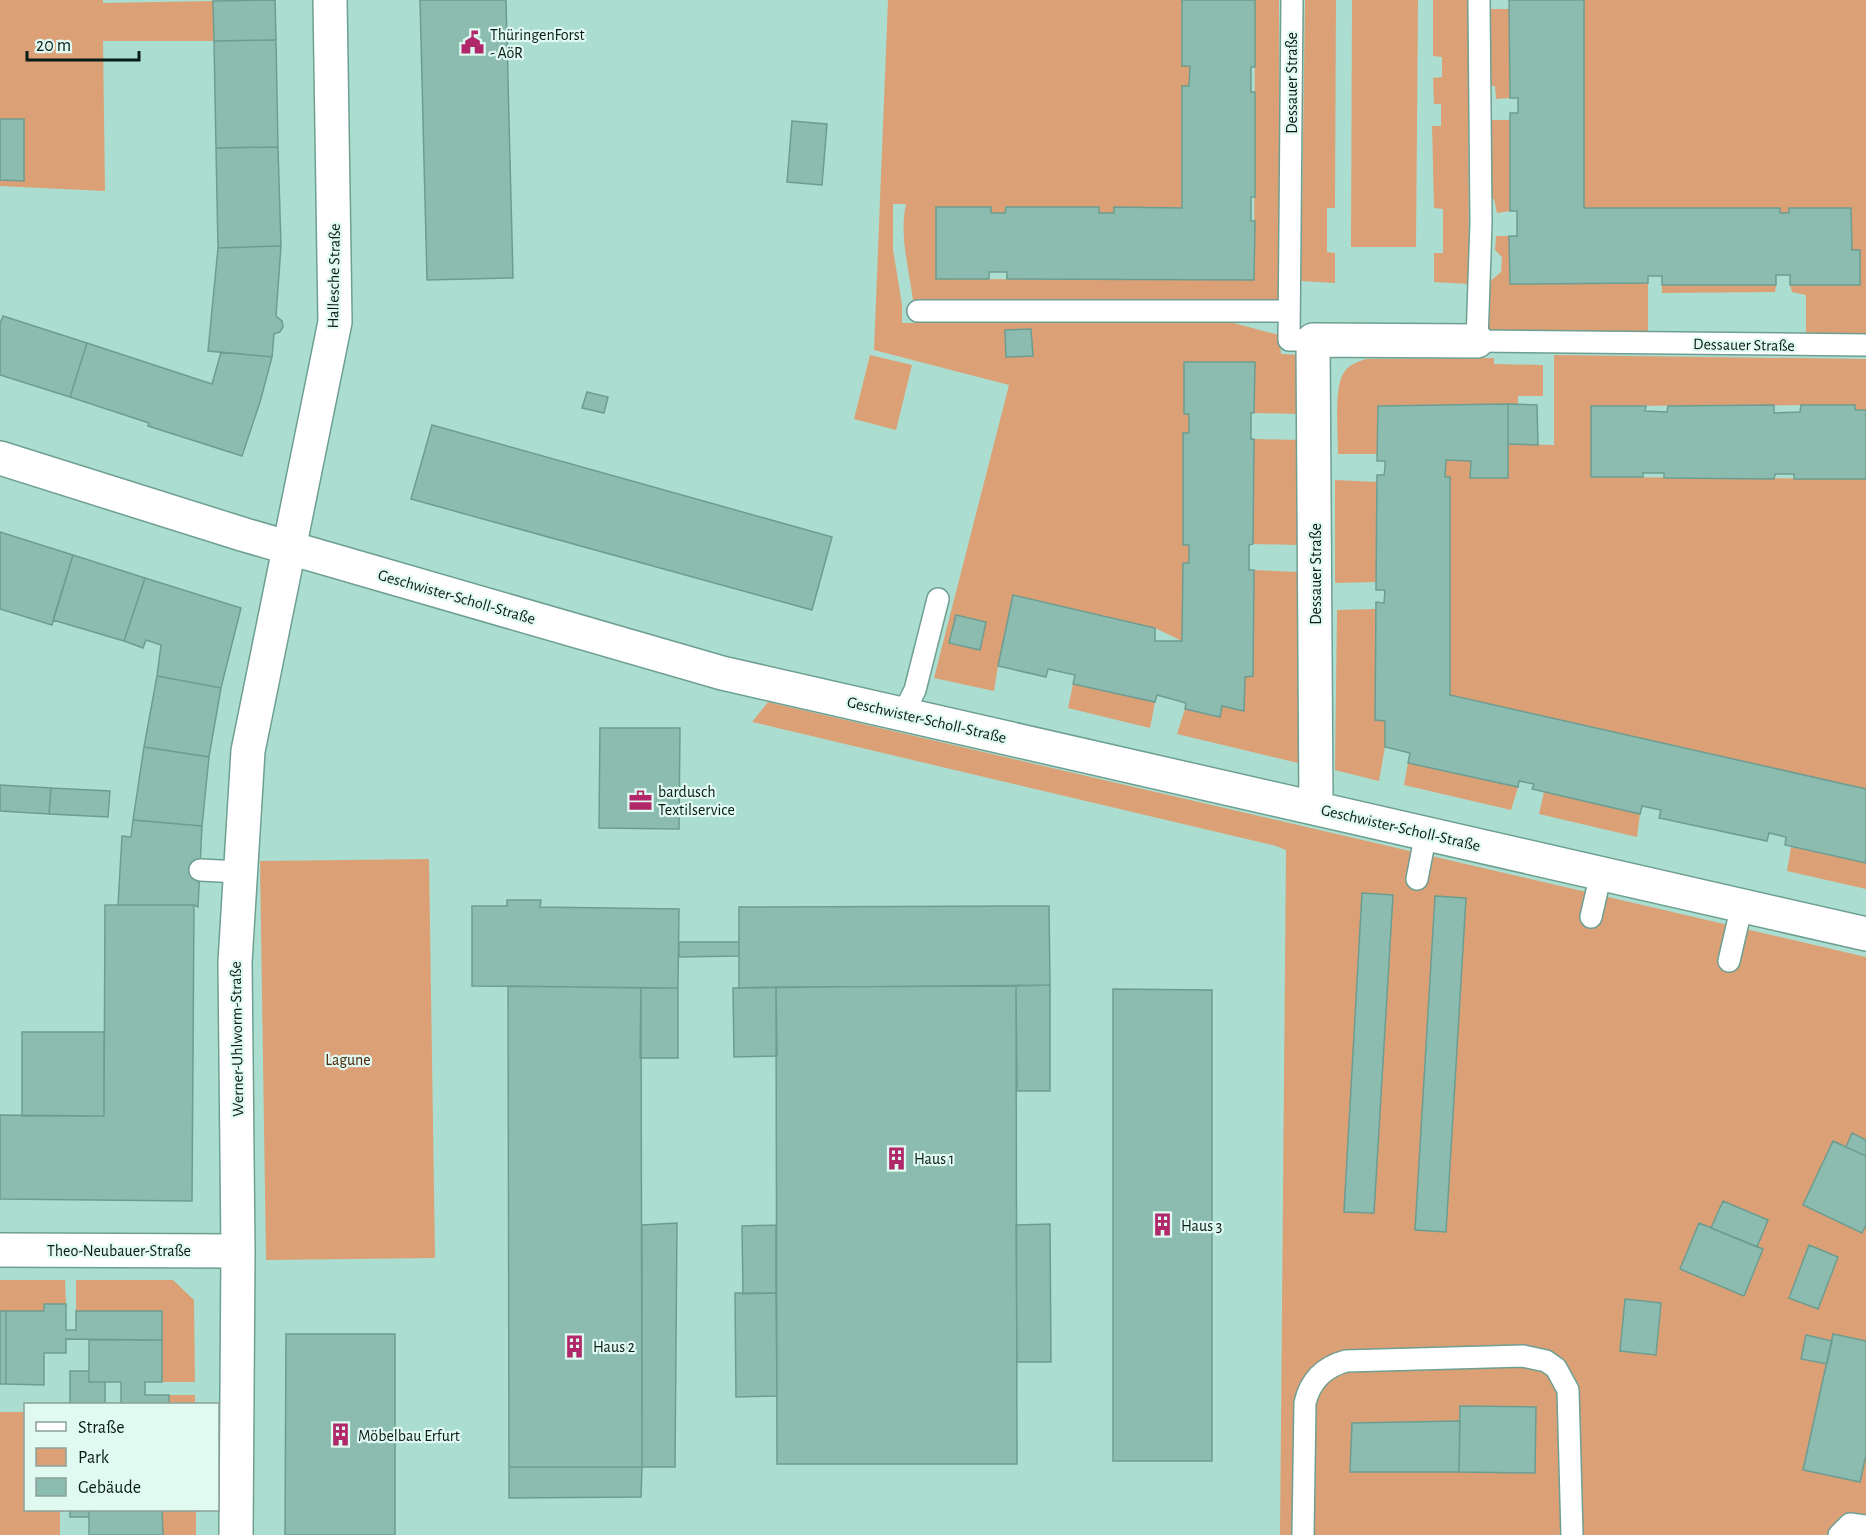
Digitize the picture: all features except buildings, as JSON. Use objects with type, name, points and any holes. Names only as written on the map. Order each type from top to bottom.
[{"type":"street","name":"Hallesche Straße","points":[[290,548],[335,322],[330,0]]},
{"type":"street","name":"Dessauer Straße","points":[[1316,807],[1313,340],[1477,341]]},
{"type":"street","name":"Geschwister-Scholl-Straße","points":[[0,458],[290,548],[722,673],[1866,934]]},
{"type":"street","name":"Werner-Uhlworm-Straße","points":[[236,1535],[238,1251],[234,962],[248,751],[290,548]]},
{"type":"street","name":"Theo-Neubauer-Straße","points":[[0,1250],[238,1251]]},
{"type":"lane","name":"Dessauer Straße","points":[[1292,0],[1289,340],[1313,340]]},
{"type":"lane","points":[[1477,341],[1481,223],[1479,0]]},
{"type":"lane","points":[[918,311],[1289,311]]},
{"type":"lane","name":"Dessauer Straße","points":[[1477,341],[1866,345]]},
{"type":"lane","points":[[903,714],[915,690],[938,599]]},
{"type":"lane","points":[[1417,879],[1426,833]]},
{"type":"lane","points":[[200,870],[240,872]]},
{"type":"lane","points":[[1591,917],[1601,873]]},
{"type":"lane","points":[[1729,961],[1742,905]]},
{"type":"lane","points":[[1303,1535],[1305,1403],[1308,1391],[1316,1378],[1335,1364],[1346,1361],[1523,1356],[1546,1361],[1556,1368],[1568,1390],[1572,1535]]},
{"type":"lane","points":[[1839,1535],[1850,1524],[1866,1526]]},
{"type":"green space","points":[[0,0],[103,0],[103,3],[213,1],[214,41],[103,41],[105,191],[0,186]]},
{"type":"green space","points":[[888,0],[1182,0],[1182,66],[1190,66],[1189,86],[1182,86],[1182,208],[1115,207],[1114,213],[1099,213],[1098,207],[1006,207],[1005,213],[991,213],[990,207],[936,207],[936,279],[1254,280],[1255,0],[1279,0],[1280,302],[913,300],[904,240],[906,204],[893,204],[893,249],[902,305],[902,323],[1226,321],[1279,335],[1281,354],[1301,355],[1300,414],[1254,413],[1255,362],[1184,363],[1184,413],[1189,414],[1189,563],[1183,563],[1182,641],[1155,628],[998,666],[994,691],[934,678],[1009,385],[874,350]]},
{"type":"green space","points":[[1305,0],[1336,0],[1335,208],[1327,208],[1327,252],[1335,253],[1335,283],[1301,281]]},
{"type":"green space","points":[[1352,0],[1418,0],[1416,247],[1351,247]]},
{"type":"green space","points":[[1433,0],[1468,0],[1469,284],[1434,282],[1434,253],[1443,253],[1443,209],[1434,208],[1432,126],[1441,126],[1441,104],[1434,104],[1433,78],[1442,77],[1442,57],[1433,56]]},
{"type":"green space","points":[[1584,0],[1866,0],[1866,334],[1806,333],[1806,295],[1792,292],[1790,285],[1860,285],[1860,250],[1852,250],[1851,208],[1790,208],[1789,213],[1780,213],[1779,208],[1584,208]]},
{"type":"green space","points":[[1487,9],[1509,9],[1510,98],[1496,99],[1495,86],[1488,86]]},
{"type":"green space","points":[[1487,120],[1510,120],[1510,211],[1497,213],[1494,199],[1488,198]]},
{"type":"green space","points":[[1496,236],[1509,236],[1510,284],[1648,283],[1648,332],[1487,333],[1488,283],[1501,272],[1502,257],[1495,250]]},
{"type":"green space","points":[[1662,285],[1776,285],[1775,292],[1662,293]]},
{"type":"green space","points":[[870,355],[912,365],[896,430],[854,419]]},
{"type":"green space","points":[[1554,355],[1866,359],[1866,410],[1855,410],[1854,405],[1592,406],[1591,477],[1866,479],[1866,789],[1450,695],[1450,477],[1445,477],[1446,460],[1471,461],[1470,478],[1507,478],[1508,444],[1554,445]]},
{"type":"green space","points":[[1494,358],[1494,364],[1543,365],[1543,396],[1518,396],[1518,405],[1378,406],[1377,454],[1338,454],[1338,390],[1343,374],[1353,364],[1366,359]]},
{"type":"green space","points":[[1254,439],[1298,440],[1299,545],[1253,544]]},
{"type":"green space","points":[[1335,480],[1377,482],[1376,582],[1335,583]]},
{"type":"green space","points":[[1254,570],[1299,572],[1298,763],[1177,734],[1185,709],[1219,717],[1222,706],[1243,710],[1245,677],[1253,676]]},
{"type":"green space","points":[[1376,609],[1375,720],[1385,721],[1385,747],[1379,781],[1335,770],[1337,610]]},
{"type":"green space","points":[[1073,684],[1155,702],[1150,728],[1068,708]]},
{"type":"green space","points":[[768,702],[1866,957],[1866,1535],[1280,1535],[1286,850],[752,722]]},
{"type":"green space","points":[[1408,763],[1518,787],[1511,810],[1404,785]]},
{"type":"green space","points":[[1544,792],[1640,814],[1637,837],[1539,814]]},
{"type":"green space","points":[[1791,847],[1866,863],[1866,889],[1787,871]]},
{"type":"green space","name":"Lagune","points":[[429,859],[435,1258],[266,1260],[260,861]]},
{"type":"green space","points":[[0,1280],[65,1280],[66,1304],[44,1311],[0,1311]]},
{"type":"green space","points":[[76,1280],[173,1280],[194,1300],[195,1382],[162,1382],[162,1312],[76,1311]]},
{"type":"green space","points":[[169,1395],[195,1395],[195,1403],[169,1403]]},
{"type":"green space","points":[[0,1412],[24,1412],[24,1511],[60,1511],[60,1535],[0,1535]]},
{"type":"green space","points":[[162,1511],[196,1511],[196,1535],[163,1535]]},
{"type":"place","name":"ThüringenForst - AöR","points":[[472,43]]},
{"type":"place","name":"bardusch Textilservice","points":[[640,800]]},
{"type":"place","name":"Haus 1","points":[[896,1158]]},
{"type":"place","name":"Haus 3","points":[[1163,1225]]},
{"type":"place","name":"Haus 2","points":[[575,1346]]},
{"type":"place","name":"Möbelbau Erfurt","points":[[340,1435]]}]
